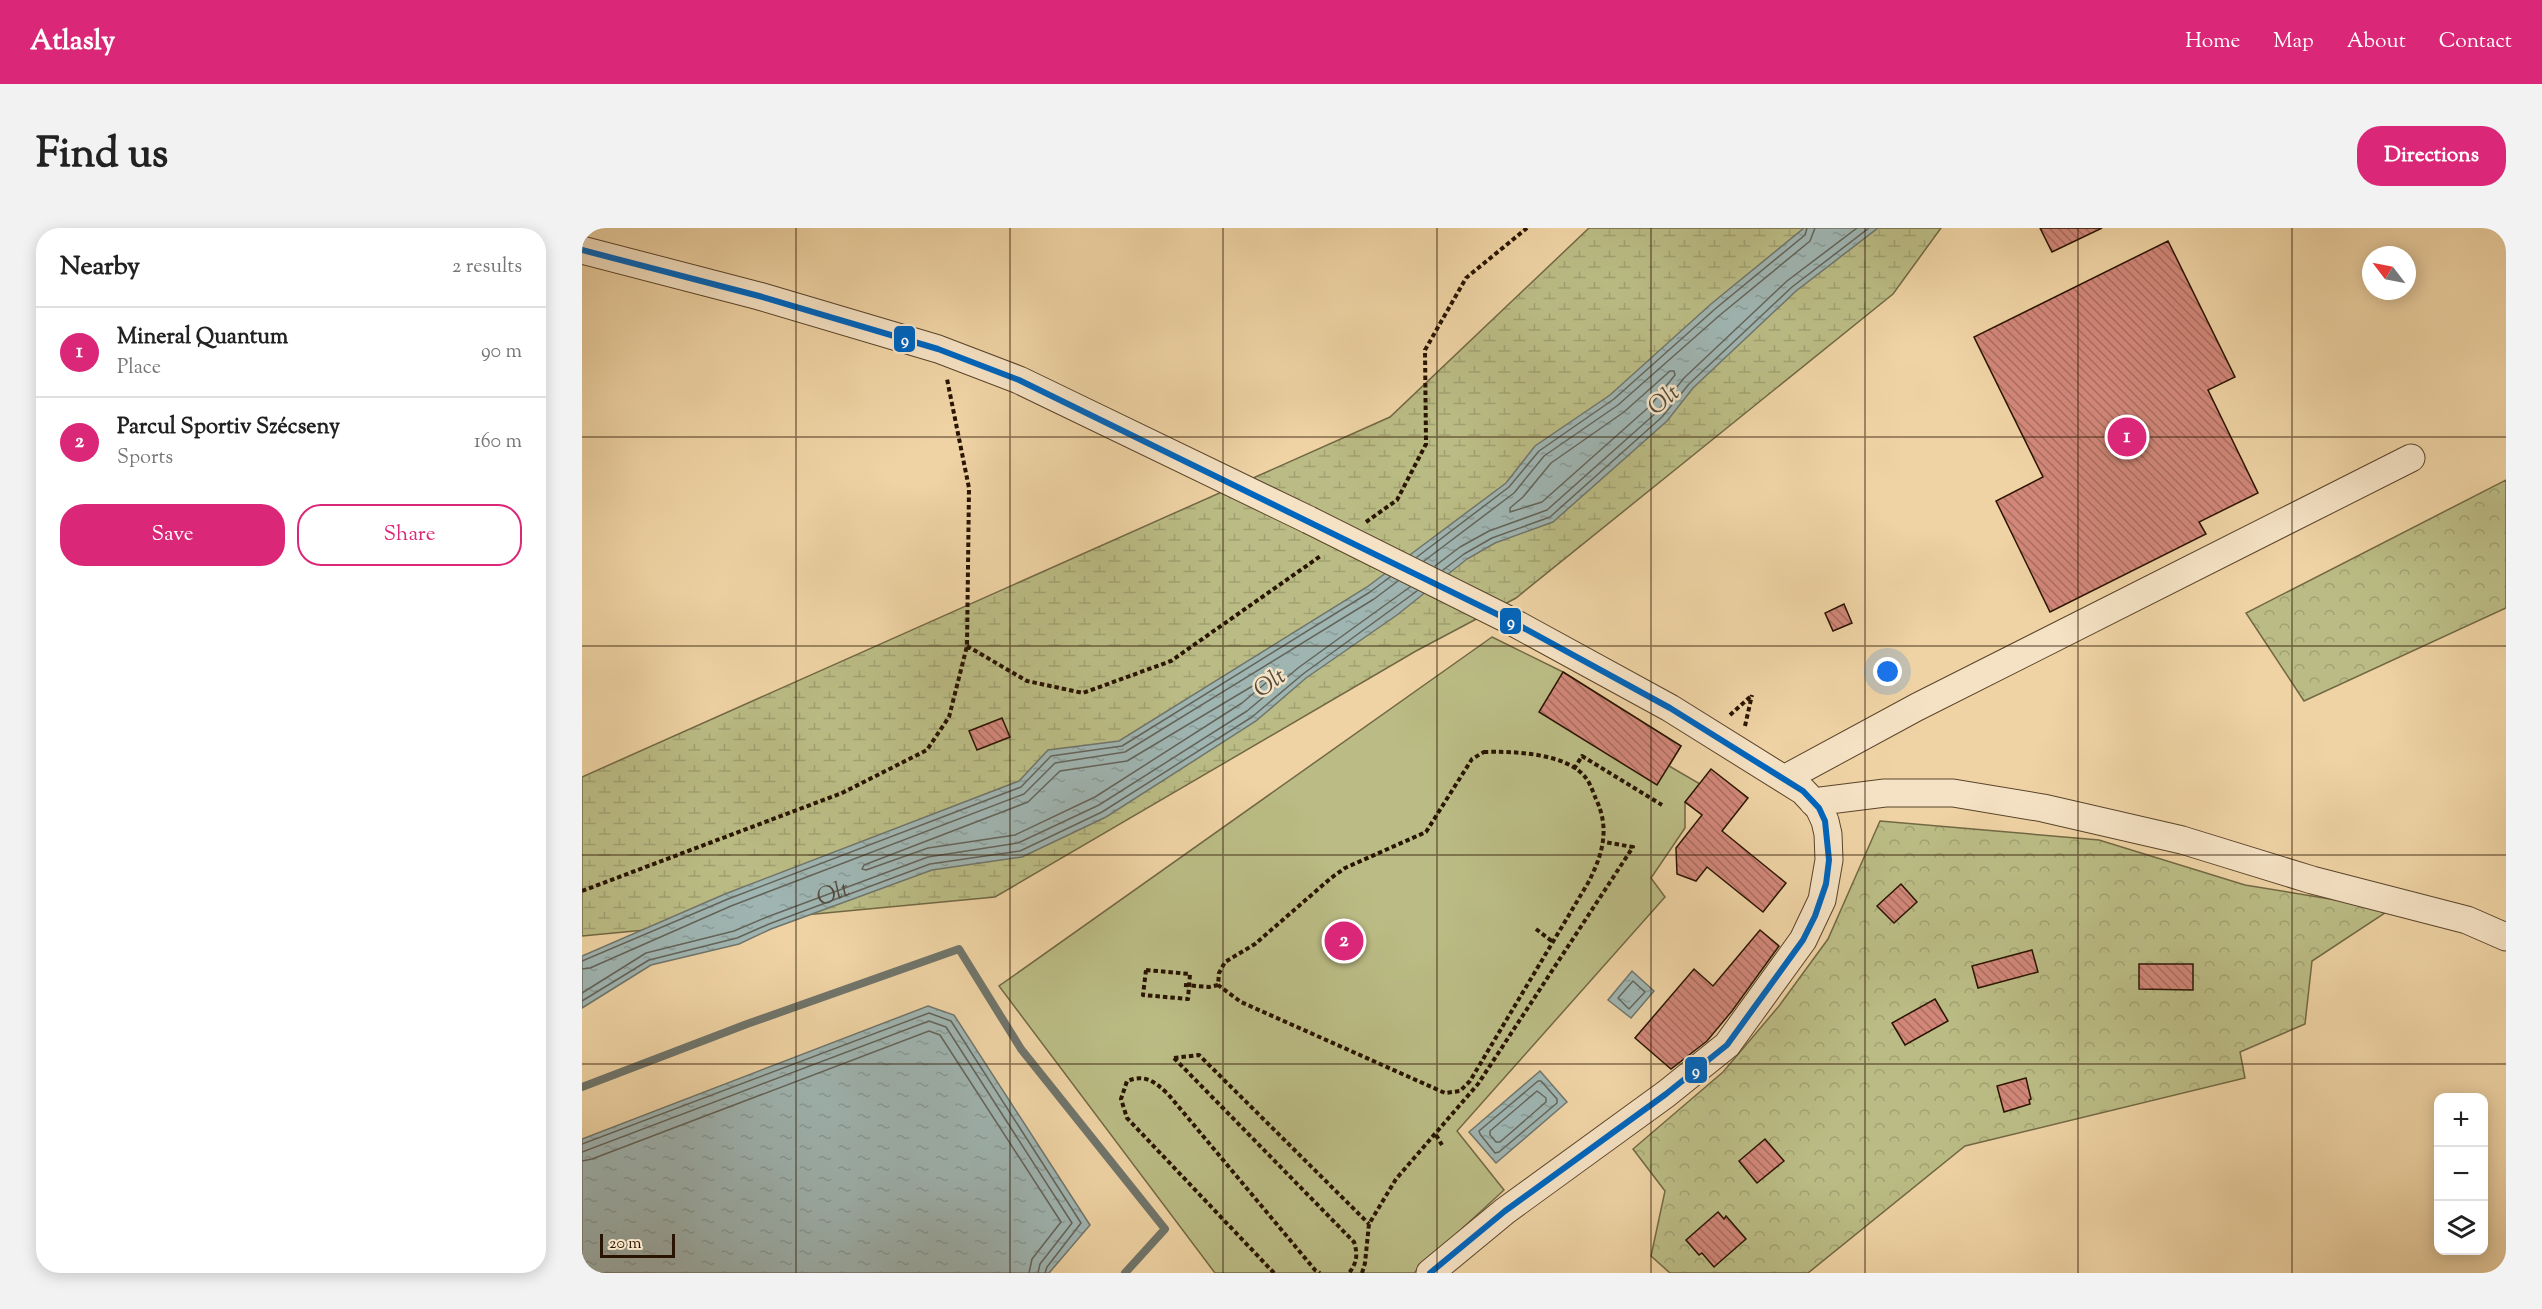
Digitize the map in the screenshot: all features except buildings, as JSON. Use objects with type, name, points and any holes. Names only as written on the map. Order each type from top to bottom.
[{"type":"street","points":[[582,250],[759,296],[938,349],[1019,380],[1310,520],[1509,620],[1670,708],[1803,791],[1813,802],[1825,821],[1828,834],[1829,860],[1822,900],[1803,940],[1727,1045],[1666,1094],[1504,1211],[1430,1273]]},
{"type":"street","points":[[1784,779],[1917,706],[2411,458]]},
{"type":"street","points":[[1813,802],[1885,794],[1953,793],[2043,808],[2182,840],[2312,880],[2467,920],[2506,937]]},
{"type":"path","points":[[582,891],[842,793],[927,750],[949,717],[967,646],[969,488],[953,404],[938,349]]},
{"type":"path","points":[[1187,986],[1218,985],[1241,1002],[1445,1093],[1460,1091],[1470,1081],[1599,861],[1604,842],[1604,823],[1601,810],[1585,777],[1574,769],[1548,757],[1493,752],[1478,755],[1468,765],[1425,832],[1345,868],[1330,878],[1255,944],[1225,962],[1219,973],[1218,985]]},
{"type":"path","points":[[1574,769],[1582,756],[1662,805]]},
{"type":"path","points":[[1362,1273],[1369,1224],[1396,1179],[1478,1084],[1633,847],[1604,842]]},
{"type":"path","points":[[1536,929],[1553,942]]},
{"type":"path","points":[[1146,970],[1190,974],[1187,986],[1188,999],[1143,995],[1146,970]]},
{"type":"path","points":[[1349,1273],[1354,1267],[1358,1253],[1354,1242],[1174,1058],[1199,1055],[1369,1224]]},
{"type":"path","points":[[1274,1273],[1127,1118],[1121,1099],[1127,1081],[1138,1077],[1153,1080],[1168,1094],[1320,1273]]},
{"type":"path","points":[[1470,1081],[1478,1084]]},
{"type":"path","points":[[1436,1135],[1442,1145]]},
{"type":"green space","points":[[1589,228],[1941,228],[1893,294],[1516,598],[1416,651],[995,897],[582,936],[582,777],[1390,417]]},
{"type":"green space","points":[[2506,480],[2506,608],[2304,701],[2246,613]]},
{"type":"green space","points":[[1492,637],[1563,672],[1681,746],[1669,766],[1700,784],[1685,802],[1685,828],[1651,878],[1665,897],[1457,1131],[1504,1190],[1414,1273],[1215,1273],[999,986]]},
{"type":"green space","points":[[1880,821],[2099,840],[2245,885],[2391,909],[2312,961],[2305,1024],[2240,1052],[2245,1078],[1965,1146],[1808,1273],[1670,1273],[1651,1256],[1665,1191],[1633,1149],[1723,1072],[1779,1006],[1828,939]]},
{"type":"water","name":"Olt","points":[[1804,228],[1878,228],[1796,291],[1693,388],[1667,421],[1553,522],[1495,543],[1467,559],[1397,615],[1306,678],[1256,721],[1106,817],[1022,857],[932,870],[771,929],[739,944],[651,965],[582,1008],[582,956],[725,894],[1019,781],[1048,750],[1119,741],[1367,587],[1506,483],[1535,446],[1610,395],[1711,304]]},
{"type":"water","points":[[1632,971],[1654,991],[1631,1018],[1608,1000]]},
{"type":"water","points":[[928,1006],[954,1015],[1090,1225],[1049,1273],[582,1273],[582,1139]]},
{"type":"water","points":[[1540,1071],[1567,1102],[1496,1163],[1469,1132]]},
{"type":"waterway","points":[[582,1087],[747,1024],[959,949],[1021,1049],[1165,1229],[1125,1273]]},
{"type":"transit line","name":"9","points":[[582,250],[759,296],[938,349],[1019,380],[1509,620],[1670,708],[1803,791],[1819,808],[1825,821],[1829,860],[1826,884],[1815,916],[1803,940],[1727,1045],[1666,1094],[1505,1211],[1430,1273]]},
{"type":"place","name":"Mineral Quantum","points":[[2127,437]]},
{"type":"place","name":"Parcul Sportiv Szécseny","points":[[1344,941]]}]
